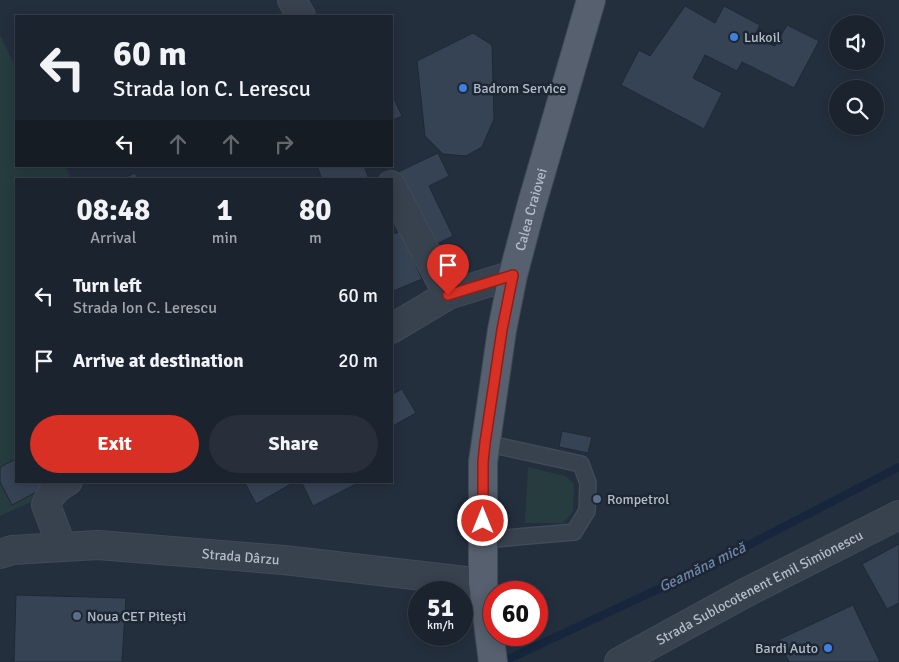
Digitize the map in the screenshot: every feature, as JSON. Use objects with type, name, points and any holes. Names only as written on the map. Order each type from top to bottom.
[{"type":"main road","name":"Calea Craiovei","points":[[483,581],[483,462],[502,330],[513,275],[531,206],[591,0]]},
{"type":"street","points":[[292,0],[300,15]]},
{"type":"street","points":[[393,189],[448,295]]},
{"type":"street","points":[[393,329],[448,295],[513,275]]},
{"type":"street","points":[[62,547],[46,505],[50,496],[64,483]]},
{"type":"street","name":"Strada Sublocotenent Emil Simionescu","points":[[619,662],[745,593],[899,516]]},
{"type":"street","name":"Strada Dârzu","points":[[0,554],[12,550],[98,545],[274,559],[483,583]]},
{"type":"lane","points":[[483,540],[574,532],[587,511],[588,483],[581,464],[485,443]]},
{"type":"green space","points":[[0,35],[15,66],[15,167],[65,167],[71,178],[15,178],[15,483],[73,483],[0,516]]},
{"type":"green space","points":[[528,467],[565,476],[574,484],[573,512],[563,523],[525,523]]},
{"type":"building","points":[[685,6],[715,23],[724,6],[760,25],[753,38],[775,46],[787,25],[819,41],[794,88],[742,62],[737,71],[705,55],[693,78],[722,93],[704,129],[621,85],[639,50],[650,56]]},
{"type":"building","points":[[473,33],[492,45],[494,119],[482,147],[466,156],[443,154],[425,136],[417,61]]},
{"type":"building","points":[[393,96],[402,116],[393,120]]},
{"type":"building","points":[[438,153],[449,176],[429,186],[453,236],[430,247],[394,174]]},
{"type":"building","points":[[317,167],[364,167],[369,178],[322,178]]},
{"type":"building","points":[[135,173],[138,178],[124,178]]},
{"type":"building","points":[[401,231],[422,279],[393,291],[393,234]]},
{"type":"building","points":[[402,389],[416,413],[393,426],[393,394]]},
{"type":"building","points":[[562,431],[592,437],[588,453],[559,447]]},
{"type":"building","points":[[15,460],[15,483],[53,483],[12,505],[0,482],[0,467]]},
{"type":"building","points":[[245,483],[291,484],[256,504]]},
{"type":"building","points":[[302,483],[358,483],[313,506]]},
{"type":"building","points":[[899,544],[899,603],[887,609],[862,564]]},
{"type":"building","points":[[16,595],[126,598],[122,662],[14,662]]},
{"type":"building","points":[[853,605],[880,662],[789,662],[778,640]]},
{"type":"waterway","name":"Geamăna mică","points":[[502,662],[710,565],[899,467]]},
{"type":"place","name":"Lukoil","points":[[734,37]]},
{"type":"place","name":"Badrom Service","points":[[463,88]]},
{"type":"place","name":"Rompetrol","points":[[597,499]]},
{"type":"place","name":"Noua CET Pitești","points":[[77,616]]},
{"type":"place","name":"Bardi Auto","points":[[828,648]]},
{"type":"route","points":[[448,295],[513,275],[502,330],[485,443],[483,462],[483,521]]}]
